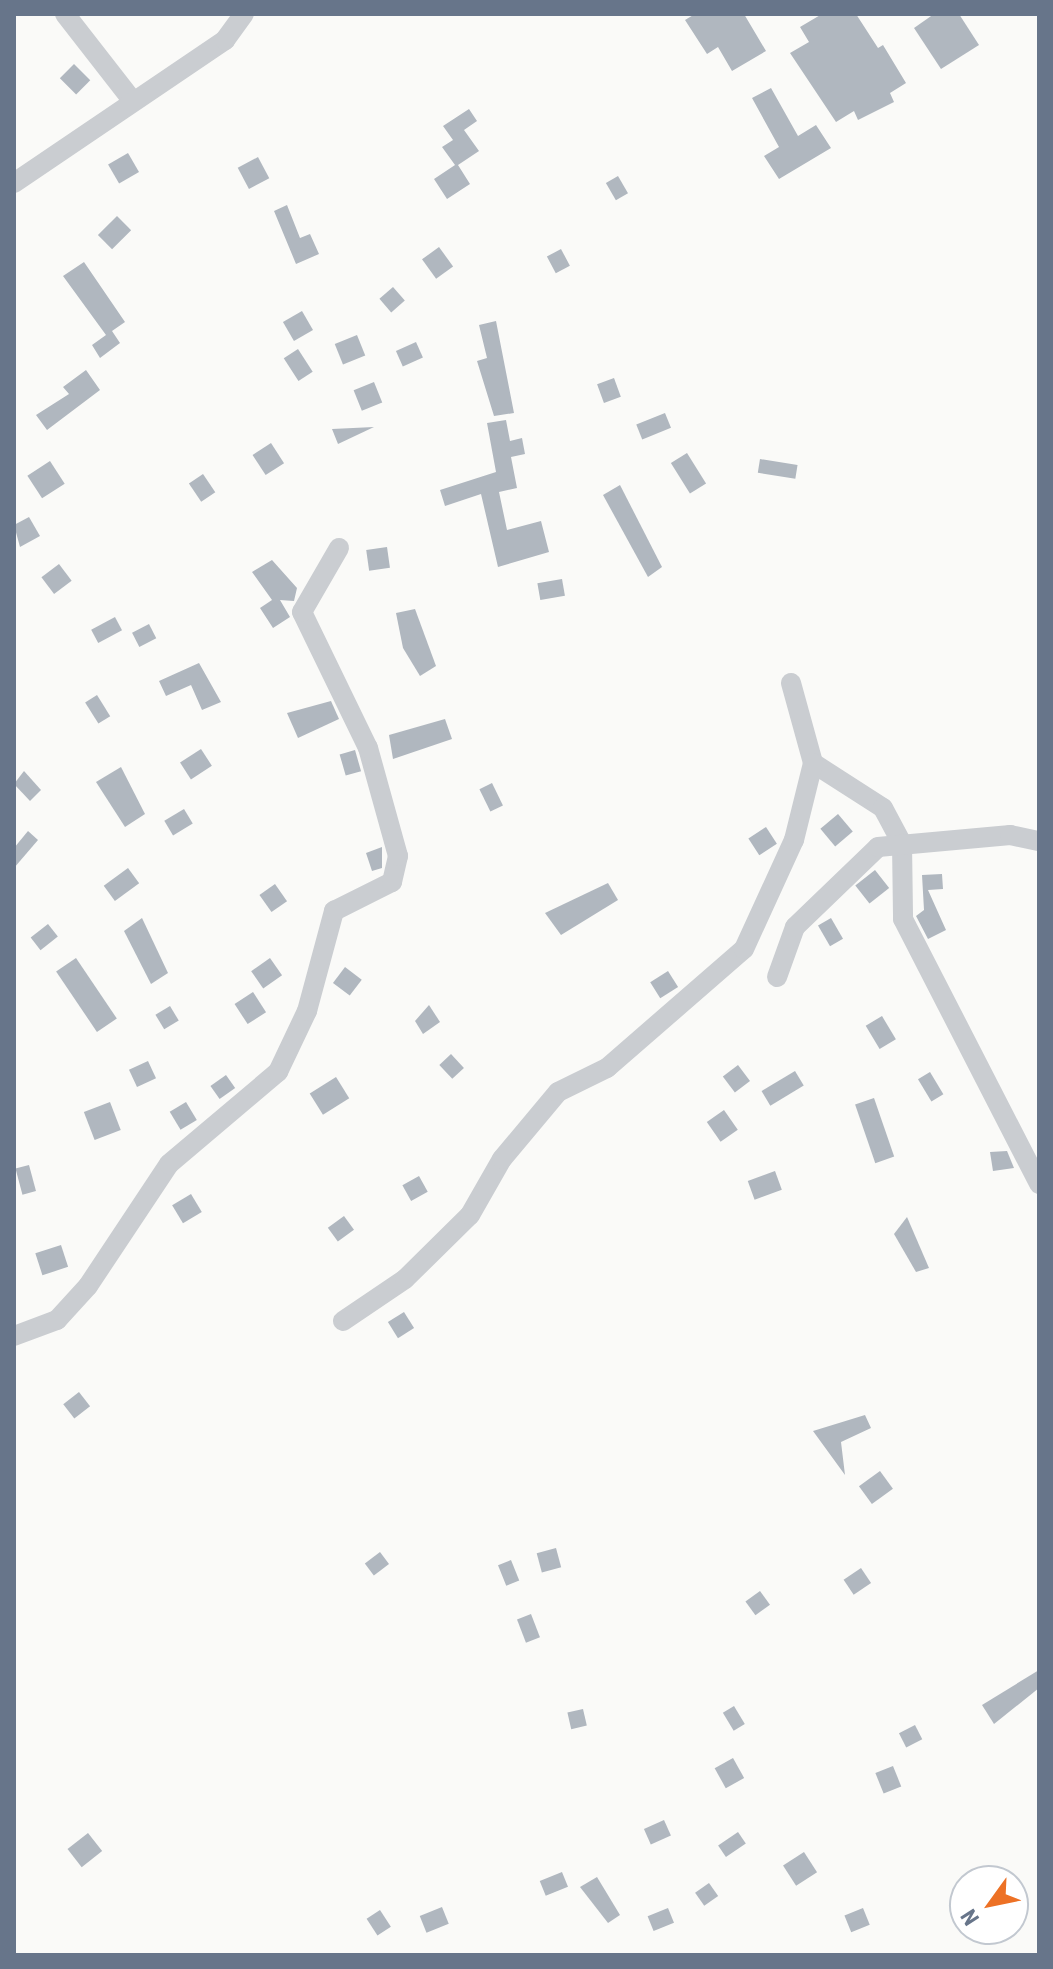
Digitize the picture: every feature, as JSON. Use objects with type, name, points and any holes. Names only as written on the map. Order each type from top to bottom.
[{"type":"street","points":[[65,14],[132,100]]},
{"type":"street","points":[[14,183],[132,100],[225,40],[244,14]]},
{"type":"street","points":[[14,1336],[57,1320],[88,1286],[169,1164],[278,1072],[307,1011],[334,911],[392,882],[398,856],[368,748],[302,612],[339,548]]},
{"type":"street","points":[[343,1321],[405,1279],[470,1215],[502,1159],[558,1092],[607,1068],[744,949],[794,840],[813,763],[791,683]]},
{"type":"street","points":[[813,763],[883,808],[902,843],[903,919],[1039,1184]]},
{"type":"street","points":[[777,977],[795,927],[836,881],[878,847],[1010,835],[1039,841]]},
{"type":"building","points":[[695,14],[744,14],[766,51],[732,71],[718,47],[707,54],[685,20]]},
{"type":"building","points":[[822,14],[856,14],[878,48],[883,45],[906,83],[890,93],[894,102],[858,120],[854,111],[836,122],[790,53],[809,42],[800,27]]},
{"type":"building","points":[[934,14],[959,14],[979,45],[941,69],[914,28]]},
{"type":"building","points":[[74,64],[90,80],[76,94],[60,78]]},
{"type":"building","points":[[771,88],[798,136],[816,125],[831,148],[779,179],[764,156],[779,147],[752,98]]},
{"type":"building","points":[[469,109],[477,121],[464,130],[479,151],[458,165],[470,184],[447,199],[434,179],[455,165],[442,147],[453,140],[443,126]]},
{"type":"building","points":[[128,153],[139,172],[119,184],[108,164]]},
{"type":"building","points":[[258,157],[269,178],[249,189],[238,168]]},
{"type":"building","points":[[618,176],[628,193],[616,200],[606,183]]},
{"type":"building","points":[[287,205],[300,238],[310,234],[319,254],[296,264],[274,211]]},
{"type":"building","points":[[117,216],[131,230],[112,249],[98,235]]},
{"type":"building","points":[[439,247],[453,266],[436,279],[422,259]]},
{"type":"building","points":[[561,249],[570,266],[556,273],[547,257]]},
{"type":"building","points":[[84,262],[125,322],[112,331],[120,343],[100,358],[92,345],[106,335],[63,276]]},
{"type":"building","points":[[393,287],[405,301],[391,312],[379,299]]},
{"type":"building","points":[[302,311],[313,330],[294,341],[283,322]]},
{"type":"building","points":[[496,321],[514,413],[494,416],[477,361],[487,358],[479,325]]},
{"type":"building","points":[[357,335],[365,355],[343,364],[335,344]]},
{"type":"building","points":[[416,342],[423,358],[403,366],[396,351]]},
{"type":"building","points":[[298,349],[313,372],[298,381],[284,358]]},
{"type":"building","points":[[86,370],[100,390],[47,430],[36,415],[69,394],[63,387]]},
{"type":"building","points":[[614,378],[621,397],[604,403],[597,384]]},
{"type":"building","points":[[374,382],[382,402],[362,411],[354,390]]},
{"type":"building","points":[[665,413],[671,428],[642,439],[636,425]]},
{"type":"building","points":[[506,420],[510,441],[522,438],[525,454],[511,457],[517,488],[499,492],[507,530],[541,521],[549,552],[498,567],[481,494],[445,506],[440,490],[496,472],[487,423]]},
{"type":"building","points":[[374,427],[338,444],[332,429]]},
{"type":"building","points":[[271,443],[284,463],[266,475],[253,455]]},
{"type":"building","points":[[687,453],[706,484],[690,494],[671,463]]},
{"type":"building","points":[[760,459],[798,465],[795,479],[758,473]]},
{"type":"building","points":[[50,461],[65,484],[42,498],[27,476]]},
{"type":"building","points":[[203,474],[215,492],[201,502],[189,484]]},
{"type":"building","points":[[620,485],[662,567],[648,577],[603,495]]},
{"type":"building","points":[[29,517],[40,536],[20,547],[14,525]]},
{"type":"building","points":[[387,547],[390,568],[369,571],[366,550]]},
{"type":"building","points":[[272,560],[297,588],[294,601],[280,600],[290,617],[273,628],[260,608],[272,600],[252,572]]},
{"type":"building","points":[[59,564],[72,581],[54,594],[41,577]]},
{"type":"building","points":[[562,579],[565,596],[540,600],[537,583]]},
{"type":"building","points":[[415,609],[436,666],[420,676],[403,648],[396,613]]},
{"type":"building","points":[[115,617],[122,630],[98,643],[91,630]]},
{"type":"building","points":[[149,624],[156,638],[139,647],[132,633]]},
{"type":"building","points":[[199,663],[221,702],[202,710],[191,685],[166,696],[159,681]]},
{"type":"building","points":[[97,695],[110,716],[98,724],[85,702]]},
{"type":"building","points":[[331,701],[339,719],[298,738],[287,713]]},
{"type":"building","points":[[445,719],[452,739],[393,759],[389,735]]},
{"type":"building","points":[[201,749],[212,766],[191,779],[180,763]]},
{"type":"building","points":[[355,750],[361,771],[346,776],[340,754]]},
{"type":"building","points":[[121,767],[145,814],[125,827],[96,782]]},
{"type":"building","points":[[24,771],[41,790],[30,801],[14,784]]},
{"type":"building","points":[[492,783],[503,805],[490,812],[479,789]]},
{"type":"building","points":[[184,809],[193,824],[173,835],[164,821]]},
{"type":"building","points":[[838,814],[853,832],[835,846],[820,829]]},
{"type":"building","points":[[766,827],[777,844],[759,855],[748,838]]},
{"type":"building","points":[[28,831],[38,840],[14,868],[14,848]]},
{"type":"building","points":[[382,847],[382,868],[372,871],[366,853]]},
{"type":"building","points":[[128,868],[139,883],[115,901],[104,886]]},
{"type":"building","points":[[875,870],[889,888],[869,904],[855,885]]},
{"type":"building","points":[[942,874],[943,889],[928,890],[946,930],[928,939],[916,916],[924,910],[922,875]]},
{"type":"building","points":[[608,883],[618,900],[561,935],[545,913]]},
{"type":"building","points":[[275,884],[287,901],[271,912],[259,895]]},
{"type":"building","points":[[142,918],[168,973],[151,984],[124,931]]},
{"type":"building","points":[[831,918],[843,939],[830,946],[818,926]]},
{"type":"building","points":[[48,924],[58,937],[41,950],[31,938]]},
{"type":"building","points":[[76,958],[117,1019],[97,1032],[56,971]]},
{"type":"building","points":[[270,958],[282,975],[263,988],[251,971]]},
{"type":"building","points":[[345,967],[362,980],[350,996],[333,983]]},
{"type":"building","points":[[668,971],[678,987],[660,998],[650,982]]},
{"type":"building","points":[[253,992],[266,1012],[248,1024],[235,1004]]},
{"type":"building","points":[[429,1005],[440,1022],[423,1034],[415,1021]]},
{"type":"building","points":[[170,1006],[179,1021],[164,1029],[155,1015]]},
{"type":"building","points":[[882,1016],[896,1039],[880,1049],[866,1026]]},
{"type":"building","points":[[451,1054],[464,1068],[452,1079],[439,1065]]},
{"type":"building","points":[[148,1061],[156,1078],[137,1087],[129,1070]]},
{"type":"building","points":[[738,1065],[750,1081],[735,1092],[723,1076]]},
{"type":"building","points":[[795,1071],[804,1086],[770,1106],[762,1091]]},
{"type":"building","points":[[930,1072],[943,1094],[931,1101],[918,1079]]},
{"type":"building","points":[[226,1075],[235,1088],[220,1099],[210,1086]]},
{"type":"building","points":[[336,1077],[349,1098],[323,1115],[310,1093]]},
{"type":"building","points":[[874,1098],[894,1157],[875,1163],[855,1105]]},
{"type":"building","points":[[110,1102],[121,1130],[95,1140],[84,1112]]},
{"type":"building","points":[[186,1102],[197,1120],[181,1130],[170,1112]]},
{"type":"building","points":[[724,1110],[738,1130],[721,1142],[707,1122]]},
{"type":"building","points":[[1007,1151],[1014,1168],[993,1171],[990,1152]]},
{"type":"building","points":[[29,1165],[36,1191],[22,1195],[15,1169]]},
{"type":"building","points":[[775,1171],[782,1190],[755,1200],[748,1181]]},
{"type":"building","points":[[419,1176],[428,1192],[411,1201],[402,1185]]},
{"type":"building","points":[[191,1194],[202,1212],[183,1223],[172,1205]]},
{"type":"building","points":[[344,1216],[354,1230],[338,1242],[328,1228]]},
{"type":"building","points":[[907,1217],[929,1268],[916,1272],[894,1234]]},
{"type":"building","points":[[61,1245],[68,1267],[42,1275],[35,1253]]},
{"type":"building","points":[[404,1312],[414,1328],[398,1338],[388,1322]]},
{"type":"building","points":[[79,1392],[90,1406],[74,1418],[63,1404]]},
{"type":"building","points":[[865,1415],[871,1428],[841,1442],[845,1475],[813,1431]]},
{"type":"building","points":[[880,1471],[893,1489],[872,1504],[859,1486]]},
{"type":"building","points":[[556,1548],[561,1567],[542,1572],[537,1553]]},
{"type":"building","points":[[380,1552],[389,1564],[374,1575],[365,1563]]},
{"type":"building","points":[[511,1560],[519,1580],[506,1586],[498,1565]]},
{"type":"building","points":[[861,1568],[871,1583],[854,1595],[844,1580]]},
{"type":"building","points":[[760,1591],[770,1605],[755,1615],[745,1602]]},
{"type":"building","points":[[531,1614],[540,1637],[526,1643],[517,1619]]},
{"type":"building","points":[[1039,1670],[1039,1688],[994,1724],[982,1705]]},
{"type":"building","points":[[734,1706],[745,1724],[734,1731],[723,1713]]},
{"type":"building","points":[[583,1709],[587,1726],[571,1729],[567,1713]]},
{"type":"building","points":[[915,1725],[922,1739],[906,1747],[899,1733]]},
{"type":"building","points":[[733,1758],[744,1778],[726,1788],[715,1768]]},
{"type":"building","points":[[893,1766],[901,1786],[884,1794],[875,1773]]},
{"type":"building","points":[[664,1820],[671,1836],[651,1844],[644,1829]]},
{"type":"building","points":[[738,1832],[746,1844],[726,1857],[718,1845]]},
{"type":"building","points":[[88,1833],[102,1851],[82,1867],[68,1849]]},
{"type":"building","points":[[804,1852],[817,1872],[796,1886],[783,1866]]},
{"type":"building","points":[[562,1872],[568,1887],[546,1896],[540,1881]]},
{"type":"building","points":[[597,1877],[620,1915],[608,1923],[580,1887]]},
{"type":"building","points":[[709,1883],[718,1896],[704,1906],[695,1893]]},
{"type":"building","points":[[442,1907],[449,1924],[426,1933],[420,1916]]},
{"type":"building","points":[[668,1908],[674,1923],[654,1931],[648,1916]]},
{"type":"building","points":[[863,1908],[870,1925],[851,1932],[844,1915]]},
{"type":"building","points":[[380,1910],[391,1927],[377,1935],[367,1919]]}]
